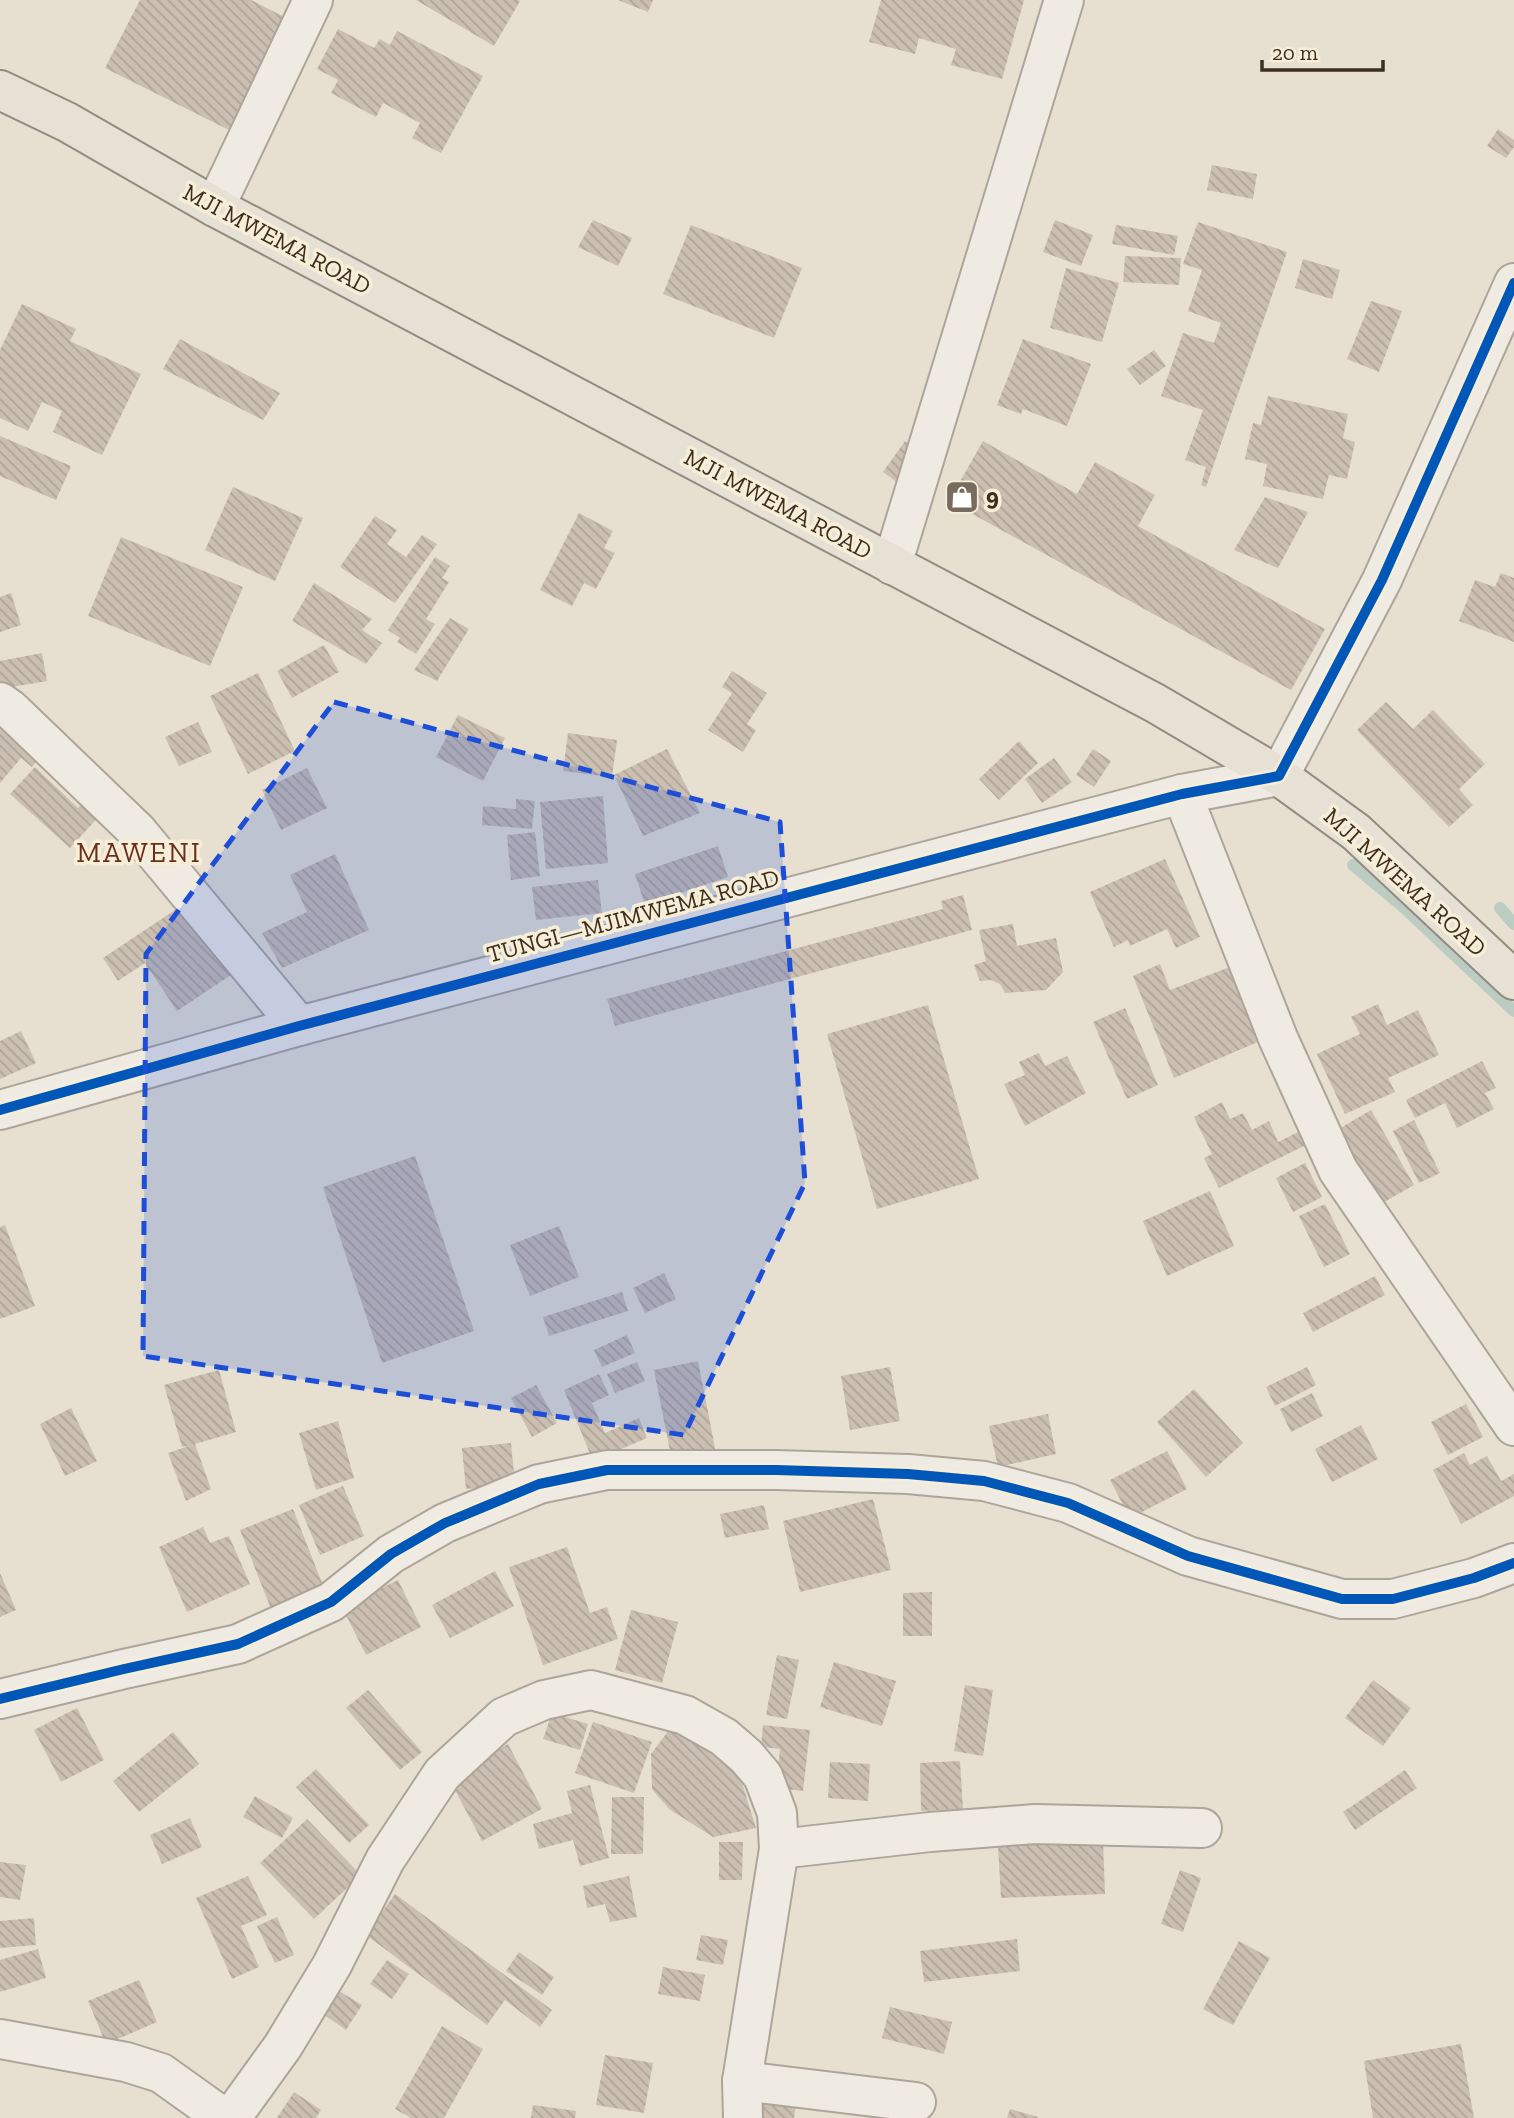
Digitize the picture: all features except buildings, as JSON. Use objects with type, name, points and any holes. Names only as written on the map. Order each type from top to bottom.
[{"type":"main road","name":"MJI MWEMA ROAD","points":[[0,90],[67,122],[215,207],[1155,703],[1279,776],[1356,832],[1514,980]]},
{"type":"street","points":[[215,207],[313,0]]},
{"type":"street","points":[[892,565],[1063,0]]},
{"type":"street","points":[[1279,776],[1382,580],[1514,283]]},
{"type":"street","points":[[0,702],[136,831],[299,1026]]},
{"type":"street","name":"TUNGI—MJIMWEMA ROAD","points":[[0,1110],[299,1026],[1182,794],[1279,776]]},
{"type":"street","points":[[1182,794],[1278,1038],[1338,1170],[1514,1426]]},
{"type":"street","points":[[0,1699],[124,1668],[237,1644],[331,1602],[391,1554],[445,1522],[539,1485],[607,1470],[776,1470],[908,1474],[984,1481],[1068,1503],[1188,1556],[1342,1599],[1392,1600],[1474,1578],[1514,1563]]},
{"type":"street","points":[[231,2118],[283,2046],[332,1965],[385,1860],[443,1774],[504,1717],[544,1700],[591,1690],[685,1714],[724,1737],[746,1756],[762,1776],[777,1813],[779,1849],[742,2100],[916,2102]]},
{"type":"street","points":[[779,1849],[930,1832],[1035,1824],[1202,1828]]},
{"type":"street","points":[[0,2039],[126,2062],[161,2073],[224,2118]]},
{"type":"highlighted area","points":[[334,702],[780,822],[805,1183],[684,1435],[143,1356],[146,954]]},
{"type":"waterway","points":[[1353,865],[1399,903],[1514,1011]]},
{"type":"waterway","points":[[1500,908],[1514,924]]},
{"type":"cycle path","points":[[0,1110],[299,1026],[1182,794],[1279,776],[1382,580],[1514,283]]},
{"type":"cycle path","points":[[0,1699],[238,1644],[331,1602],[391,1554],[445,1523],[539,1484],[607,1470],[776,1470],[908,1474],[984,1481],[1068,1503],[1188,1556],[1342,1599],[1393,1599],[1474,1578],[1514,1563]]},
{"type":"place","name":"9","points":[[962,497]]},
{"type":"district","name":"MAWENI","points":[[139,852]]}]
